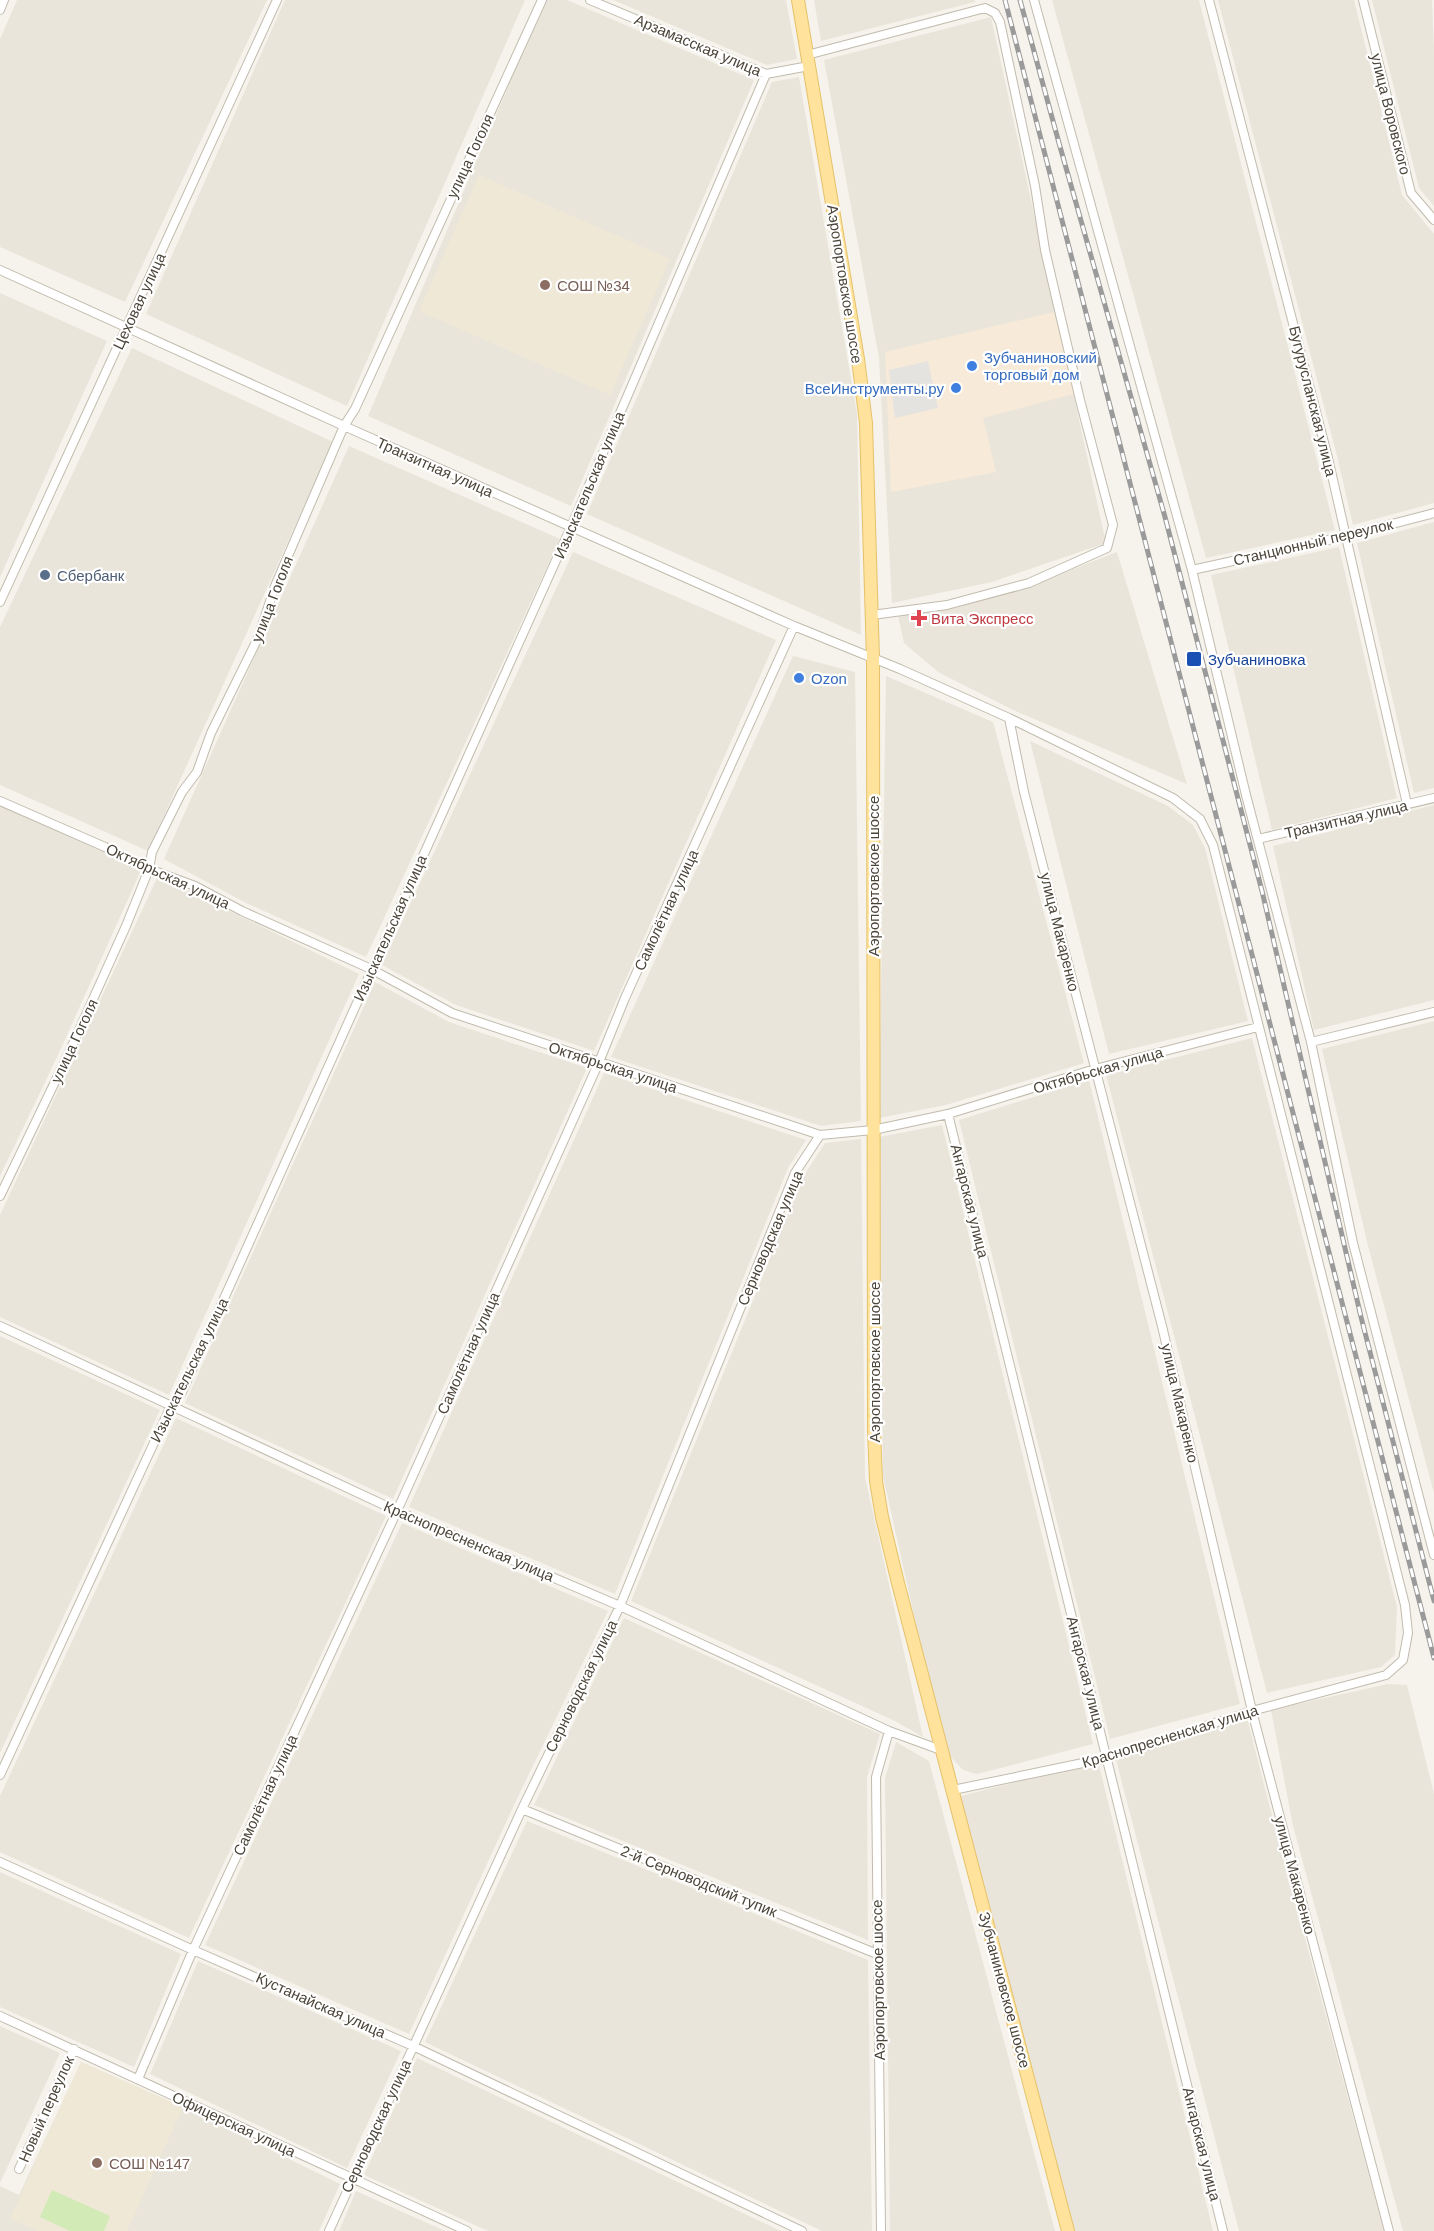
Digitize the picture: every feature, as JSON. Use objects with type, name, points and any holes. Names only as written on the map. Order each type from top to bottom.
[{"type":"main road","name":"Аэропортовское шоссе","points":[[798,0],[858,359],[866,423],[873,659],[874,1429],[876,1481],[882,1517],[941,1750]]},
{"type":"main road","name":"Зубчаниновское шоссе","points":[[941,1750],[1068,2231]]},
{"type":"street","points":[[0,10],[4,0]]},
{"type":"street","name":"Цеховая улица","points":[[0,602],[277,0]]},
{"type":"street","name":"улица Гоголя","points":[[0,1196],[126,926],[149,869],[152,852],[182,792],[196,772],[211,733],[258,638],[275,586],[344,426],[355,409],[542,0]]},
{"type":"street","name":"Арзамасская улица","points":[[590,0],[766,74],[985,4]]},
{"type":"street","points":[[1034,0],[1192,570],[1311,1042],[1353,1243],[1434,1555]]},
{"type":"street","name":"Бугурусланская улица","points":[[1209,0],[1328,458],[1407,804]]},
{"type":"street","name":"улица Воровского","points":[[1363,0],[1411,193],[1434,220]]},
{"type":"street","points":[[872,615],[947,605],[1029,583],[1107,548],[1113,525],[1080,400],[1045,250],[1035,186],[1000,22],[985,4]]},
{"type":"street","name":"Изыскательская улица","points":[[0,1775],[171,1406],[182,1392],[572,528],[766,74]]},
{"type":"street","name":"Транзитная улица","points":[[0,270],[572,528],[873,659]]},
{"type":"street","name":"Станционный переулок","points":[[1192,570],[1346,536],[1434,513]]},
{"type":"street","name":"Самолётная улица","points":[[138,2079],[193,1950],[397,1511],[599,1062],[625,998],[794,626]]},
{"type":"street","points":[[873,659],[1009,718],[1173,798],[1200,819],[1213,844],[1258,1027]]},
{"type":"street","name":"улица Макаренко","points":[[1009,718],[1027,803],[1162,1326],[1252,1711],[1389,2231]]},
{"type":"street","name":"Транзитная улица","points":[[1258,839],[1434,798]]},
{"type":"street","name":"Октябрьская улица","points":[[0,801],[149,869],[195,886],[371,969],[452,1013],[820,1135],[873,1130],[948,1114],[1095,1069],[1258,1027]]},
{"type":"street","points":[[1311,1042],[1434,1012]]},
{"type":"street","name":"Краснопресненская улица","points":[[953,1790],[1107,1758],[1252,1711],[1386,1675],[1403,1660],[1408,1633],[1405,1605],[1258,1027]]},
{"type":"street","name":"Ангарская улица","points":[[948,1114],[1223,2231]]},
{"type":"street","name":"Серноводская улица","points":[[329,2231],[522,1809],[620,1606],[795,1173],[820,1135]]},
{"type":"street","name":"Краснопресненская улица","points":[[0,1326],[397,1511],[620,1606],[889,1731],[941,1750]]},
{"type":"street","name":"Аэропортовское шоссе","points":[[881,2231],[876,1777],[889,1731]]},
{"type":"street","name":"2-й Серноводский тупик","points":[[522,1809],[877,1954]]},
{"type":"street","name":"Кустанайская улица","points":[[0,1862],[193,1950],[413,2046],[801,2231]]},
{"type":"street","name":"Офицерская улица","points":[[0,2016],[467,2231]]},
{"type":"street","name":"Новый переулок","points":[[19,2169],[74,2049]]},
{"type":"shaded area","points":[[17,0],[267,0],[125,302],[0,247],[0,39]]},
{"type":"shaded area","points":[[285,0],[525,0],[347,406],[146,314]]},
{"type":"shaded area","points":[[545,0],[567,0],[754,80],[571,506],[368,416]]},
{"type":"shaded area","points":[[613,0],[786,0],[797,59],[767,65]]},
{"type":"shaded area","points":[[814,0],[974,0],[975,2],[821,41]]},
{"type":"shaded area","points":[[1052,0],[1199,0],[1335,530],[1206,558]]},
{"type":"shaded area","points":[[1218,0],[1354,0],[1402,195],[1434,234],[1434,503],[1353,525]]},
{"type":"shaded area","points":[[1372,0],[1432,0],[1434,206],[1419,188]]},
{"type":"shaded area","points":[[991,17],[1106,543],[992,582],[892,603],[879,358],[824,60]]},
{"type":"shaded area","points":[[799,77],[857,414],[861,635],[587,514],[772,82]]},
{"type":"shaded area","name":"СОШ №34","points":[[479,175],[670,259],[610,395],[419,311]]},
{"type":"shaded area","points":[[0,293],[107,341],[0,577]]},
{"type":"shaded area","points":[[1054,312],[1074,394],[983,418],[996,472],[891,492],[885,352]]},
{"type":"shaded area","points":[[132,348],[333,442],[148,851],[0,785],[0,627]]},
{"type":"shaded area","points":[[928,361],[938,408],[895,418],[889,370]]},
{"type":"shaded area","points":[[349,446],[560,539],[366,957],[246,903],[164,859]]},
{"type":"shaded area","points":[[1434,522],[1434,788],[1414,793],[1357,543]]},
{"type":"shaded area","points":[[1339,547],[1397,798],[1272,830],[1211,575]]},
{"type":"shaded area","points":[[573,552],[776,640],[594,1051],[456,1005],[382,965]]},
{"type":"shaded area","points":[[1117,552],[1187,784],[1011,709],[938,672],[904,643],[898,616],[959,607],[1026,587]]},
{"type":"shaded area","points":[[793,656],[855,672],[861,1121],[821,1126],[611,1057]]},
{"type":"shaded area","points":[[886,676],[993,722],[1084,1063],[946,1105],[879,1118]]},
{"type":"shaded area","points":[[1030,741],[1168,806],[1193,825],[1205,848],[1248,1021],[1109,1054]]},
{"type":"shaded area","points":[[0,805],[142,868],[59,1053],[0,1176]]},
{"type":"shaded area","points":[[1434,805],[1434,1000],[1314,1030],[1273,846]]},
{"type":"shaded area","points":[[158,876],[359,974],[169,1395],[0,1317],[0,1215]]},
{"type":"shaded area","points":[[375,982],[449,1022],[587,1068],[393,1499],[185,1403]]},
{"type":"shaded area","points":[[1434,1021],[1434,1493],[1367,1242],[1322,1049]]},
{"type":"shaded area","points":[[1252,1038],[1397,1607],[1395,1655],[1381,1667],[1267,1693],[1106,1075]]},
{"type":"shaded area","points":[[604,1073],[806,1140],[788,1168],[615,1594],[409,1507]]},
{"type":"shaded area","points":[[1089,1080],[1240,1704],[1110,1739],[959,1120]]},
{"type":"shaded area","points":[[942,1125],[1093,1744],[977,1774],[963,1770],[944,1750],[883,1476],[879,1137]]},
{"type":"shaded area","points":[[861,1139],[865,1477],[923,1737],[895,1721],[631,1601],[803,1177],[825,1143]]},
{"type":"shaded area","points":[[0,1336],[160,1410],[0,1753]]},
{"type":"shaded area","points":[[176,1418],[386,1516],[189,1938],[0,1852],[0,1796]]},
{"type":"shaded area","points":[[402,1523],[608,1611],[514,1805],[409,2034],[205,1945]]},
{"type":"shaded area","points":[[624,1618],[880,1734],[867,1777],[868,1940],[534,1805]]},
{"type":"shaded area","points":[[1388,1684],[1407,1685],[1434,1794],[1434,2231],[1403,2231],[1293,1826],[1271,1710]]},
{"type":"shaded area","points":[[1247,1718],[1384,2231],[1239,2231],[1115,1756]]},
{"type":"shaded area","points":[[896,1742],[929,1761],[1055,2231],[890,2231],[885,1778]]},
{"type":"shaded area","points":[[1098,1761],[1213,2231],[1074,2231],[957,1797]]},
{"type":"shaded area","points":[[527,1821],[868,1960],[872,2231],[822,2231],[425,2042]]},
{"type":"shaded area","points":[[0,1872],[181,1954],[134,2067],[0,2007]]},
{"type":"shaded area","points":[[198,1961],[401,2051],[347,2168],[150,2074]]},
{"type":"shaded area","points":[[0,2026],[60,2053],[0,2183]]},
{"type":"shaded area","points":[[417,2058],[781,2231],[488,2231],[364,2175]]},
{"type":"shaded area","points":[[81,2062],[183,2107],[340,2184],[319,2231],[0,2231],[0,2186],[19,2195]]},
{"type":"shaded area","name":"СОШ №147","points":[[81,2062],[183,2107],[127,2231],[38,2231],[10,2219]]},
{"type":"shaded area","points":[[356,2191],[445,2231],[339,2231]]},
{"type":"green space","points":[[52,2190],[110,2216],[104,2231],[70,2231],[40,2217]]},
{"type":"railway","points":[[1005,0],[1434,1658]]},
{"type":"railway","points":[[1020,0],[1165,517],[1262,891],[1361,1317],[1434,1601]]},
{"type":"place","name":"СОШ №34","points":[[545,285]]},
{"type":"place","name":"Зубчаниновский торговый дом","points":[[972,366]]},
{"type":"place","name":"ВсеИнструменты.ру","points":[[956,388]]},
{"type":"place","name":"Сбербанк","points":[[45,575]]},
{"type":"place","name":"Вита Экспресс","points":[[919,618]]},
{"type":"place","name":"Зубчаниновка","points":[[1194,659]]},
{"type":"place","name":"Ozon","points":[[799,678]]},
{"type":"place","name":"СОШ №147","points":[[97,2163]]}]
